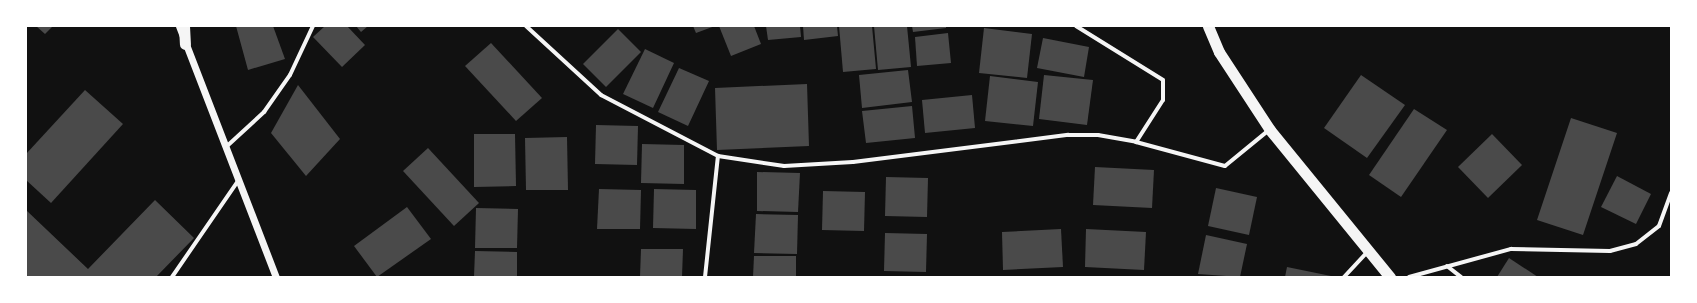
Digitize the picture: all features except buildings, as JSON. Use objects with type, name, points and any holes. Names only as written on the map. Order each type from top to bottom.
[{"type":"highway","points":[[184,26],[186,44]]},
{"type":"highway","points":[[1208,26],[1219,52],[1270,130],[1390,277]]},
{"type":"street","points":[[178,26],[276,277]]},
{"type":"street","points":[[225,148],[264,112],[290,75],[313,26]]},
{"type":"street","points":[[526,26],[601,95],[718,156],[784,166],[853,162],[1068,135],[1098,135],[1136,142],[1225,166],[1270,130]]},
{"type":"street","points":[[1076,26],[1163,80],[1163,100],[1136,142]]},
{"type":"street","points":[[705,277],[718,156]]},
{"type":"street","points":[[172,277],[238,181]]},
{"type":"street","points":[[1409,277],[1511,249],[1610,251],[1636,244],[1659,226],[1671,193]]},
{"type":"street","points":[[1344,277],[1368,251]]},
{"type":"street","points":[[1447,266],[1462,277]]}]
